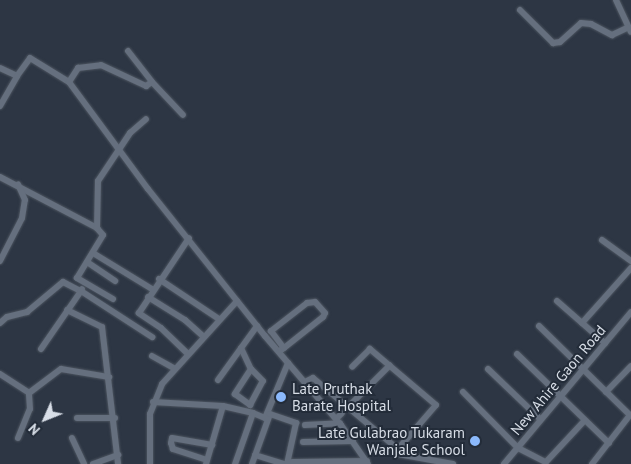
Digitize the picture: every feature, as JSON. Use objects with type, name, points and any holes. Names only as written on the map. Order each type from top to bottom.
[{"type":"street","points":[[520,10],[553,44],[560,42],[581,23],[591,24],[612,35],[629,30],[616,0]]},
{"type":"street","points":[[128,51],[152,82],[183,115]]},
{"type":"street","points":[[0,106],[30,58],[69,82],[120,152],[237,301],[257,326],[281,350]]},
{"type":"street","points":[[69,82],[78,68],[101,65],[146,86],[152,82]]},
{"type":"street","points":[[0,68],[17,76]]},
{"type":"street","points":[[97,228],[95,190],[130,133],[146,119]]},
{"type":"street","points":[[0,177],[18,184],[97,228],[103,235],[78,278],[113,299]]},
{"type":"street","points":[[0,260],[22,218],[25,200],[18,184]]},
{"type":"street","points":[[188,354],[161,328],[139,313],[152,289],[189,238]]},
{"type":"street","points":[[602,240],[631,262]]},
{"type":"street","points":[[93,253],[152,289]]},
{"type":"street","points":[[87,262],[115,281]]},
{"type":"street","points":[[582,323],[631,268]]},
{"type":"street","points":[[159,279],[219,319]]},
{"type":"street","points":[[0,323],[7,317],[28,312],[63,282],[81,291],[152,337]]},
{"type":"street","points":[[41,349],[86,283]]},
{"type":"street","points":[[148,297],[185,320],[203,336]]},
{"type":"street","points":[[150,464],[153,402],[162,384],[203,336],[237,301]]},
{"type":"street","points":[[557,301],[605,343]]},
{"type":"street","points":[[281,350],[323,317],[325,313],[316,302],[308,303],[271,332],[281,350],[288,362],[338,421],[368,463]]},
{"type":"street","points":[[67,310],[102,327],[118,464]]},
{"type":"street","name":"New Ahire Gaon Road","points":[[504,464],[559,396],[631,313]]},
{"type":"street","points":[[218,380],[257,326]]},
{"type":"street","points":[[539,326],[630,415],[592,464]]},
{"type":"street","points":[[241,348],[251,369],[263,381],[250,405],[235,394],[251,369]]},
{"type":"street","points":[[305,382],[313,378],[398,449],[436,405],[370,348],[352,367]]},
{"type":"street","points":[[517,354],[609,443]]},
{"type":"street","points":[[152,356],[175,368]]},
{"type":"street","points":[[153,402],[223,406],[253,413],[265,418],[288,362]]},
{"type":"street","points":[[348,407],[390,365]]},
{"type":"street","points":[[606,392],[631,366]]},
{"type":"street","points":[[29,393],[62,369],[109,377]]},
{"type":"street","points":[[488,369],[540,419]]},
{"type":"street","points":[[0,374],[29,393]]},
{"type":"street","points":[[463,392],[518,448],[545,463],[584,420]]},
{"type":"street","points":[[18,438],[30,409],[29,393]]},
{"type":"street","points":[[212,445],[172,438],[171,443],[173,449],[207,462],[212,445],[223,406]]},
{"type":"street","points":[[235,464],[253,413]]},
{"type":"street","points":[[338,421],[342,413]]},
{"type":"street","points":[[252,464],[268,415],[284,417],[296,425],[288,463]]},
{"type":"street","points":[[77,418],[114,418]]},
{"type":"street","points":[[304,425],[338,421]]},
{"type":"street","points":[[72,438],[84,464]]},
{"type":"street","points":[[303,442],[353,441]]},
{"type":"street","points":[[398,454],[453,464]]},
{"type":"street","points":[[93,464],[118,455]]},
{"type":"street","points":[[255,455],[288,463],[368,463]]},
{"type":"place","name":"Late Pruthak Barate Hospital","points":[[281,397]]},
{"type":"place","name":"Late Gulabrao Tukaram Wanjale School","points":[[475,441]]}]
